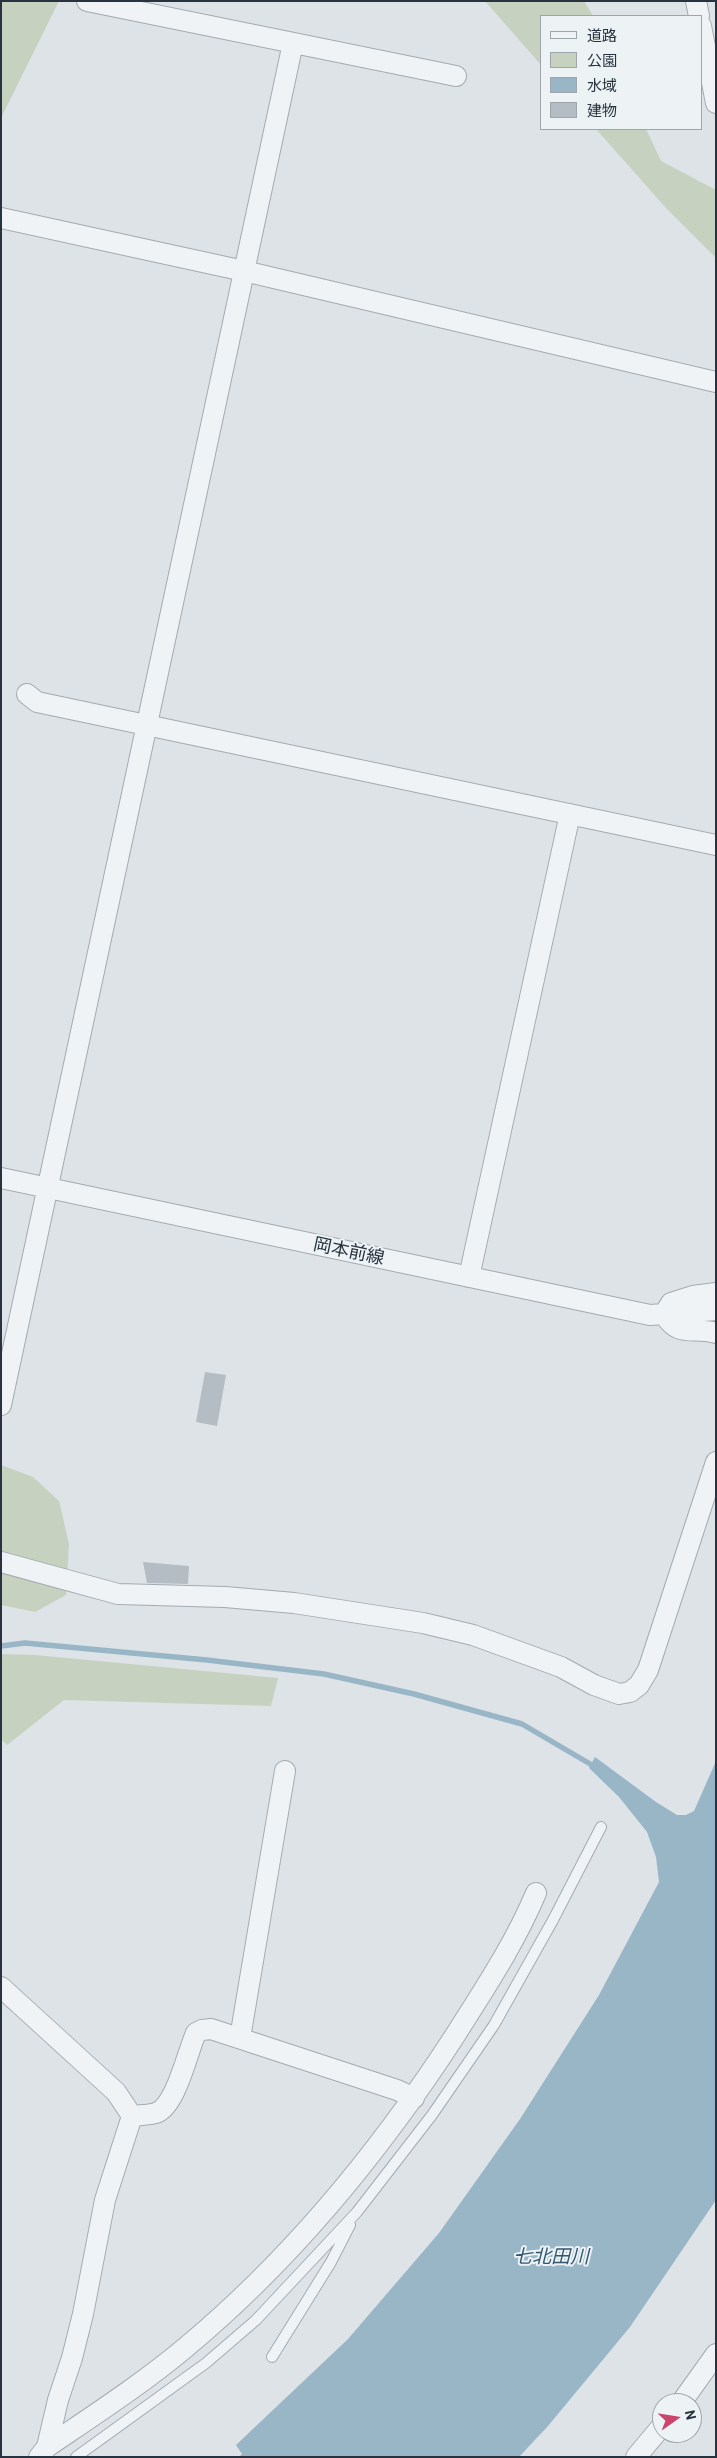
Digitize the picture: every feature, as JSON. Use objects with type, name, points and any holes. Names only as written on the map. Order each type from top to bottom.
[{"type":"street","points":[[87,1],[456,76]]},
{"type":"street","points":[[696,1],[699,15]]},
{"type":"street","points":[[702,31],[716,103]]},
{"type":"street","points":[[1,1405],[293,43]]},
{"type":"street","points":[[1,218],[244,271],[716,382]]},
{"type":"street","points":[[27,694],[37,702],[716,845]]},
{"type":"street","points":[[469,1277],[570,814]]},
{"type":"street","name":"岡本前線","points":[[1,1178],[657,1315]]},
{"type":"street","points":[[657,1315],[671,1302],[693,1296],[716,1293]]},
{"type":"street","points":[[657,1315],[716,1310]]},
{"type":"street","points":[[657,1315],[671,1326],[685,1331],[716,1333]]},
{"type":"street","points":[[1,1562],[118,1594],[225,1597],[294,1603],[424,1623],[473,1635],[561,1667],[594,1685],[619,1694],[630,1692],[639,1685],[648,1670],[716,1462]]},
{"type":"street","points":[[240,2038],[285,1771]]},
{"type":"street","points":[[43,2452],[186,2348],[258,2281],[351,2182],[414,2098],[501,1963],[524,1923],[536,1893]]},
{"type":"street","points":[[1,1987],[116,2092],[132,2116]]},
{"type":"street","points":[[132,2116],[157,2113],[167,2105],[196,2034],[202,2030],[211,2029],[414,2098]]},
{"type":"street","points":[[43,2452],[72,2358],[105,2200],[132,2116]]},
{"type":"street","points":[[688,2393],[716,2354]]},
{"type":"street","points":[[636,2457],[652,2438]]},
{"type":"lane","points":[[76,2457],[206,2363],[256,2320],[357,2212],[432,2115],[494,2024],[554,1920],[600,1827]]},
{"type":"lane","points":[[272,2357],[331,2262],[357,2212]]},
{"type":"green space","points":[[1,1],[59,1],[1,118]]},
{"type":"green space","points":[[485,1],[584,1],[592,15],[540,15],[540,64]]},
{"type":"green space","points":[[597,130],[646,130],[661,161],[716,190],[716,258],[666,208]]},
{"type":"green space","points":[[1,1465],[33,1477],[59,1501],[69,1544],[66,1595],[35,1612],[1,1605]]},
{"type":"green space","points":[[1,1654],[35,1655],[278,1678],[271,1706],[64,1700],[7,1745],[1,1739]]},
{"type":"water","name":"七北田川","points":[[595,1757],[656,1802],[677,1815],[686,1815],[694,1811],[716,1761],[716,2200],[630,2327],[548,2426],[519,2457],[239,2457],[242,2454],[236,2445],[348,2339],[439,2233],[520,2119],[599,1995],[659,1882],[656,1857],[647,1832],[619,1797],[589,1768]]},
{"type":"building","points":[[205,1372],[226,1375],[217,1426],[196,1422]]},
{"type":"building","points":[[143,1562],[189,1566],[188,1584],[147,1583]]},
{"type":"waterway","points":[[1,1646],[25,1643],[207,1660],[324,1674],[414,1694],[522,1724],[597,1768]]}]
